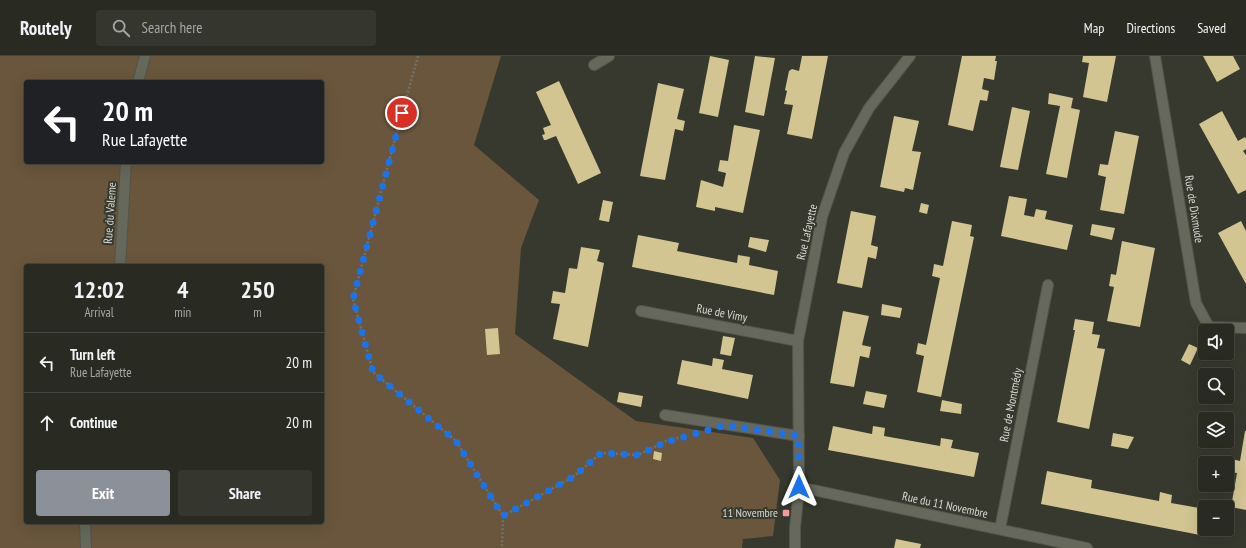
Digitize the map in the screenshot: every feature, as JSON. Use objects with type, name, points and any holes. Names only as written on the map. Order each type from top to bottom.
[{"type":"street","points":[[139,80],[145,56]]},
{"type":"street","points":[[594,65],[609,56]]},
{"type":"street","name":"Rue Lafayette","points":[[795,548],[795,528],[799,487],[798,342],[822,217],[844,153],[870,108],[910,56]]},
{"type":"street","name":"Rue de Dixmude","points":[[1155,56],[1196,303],[1209,327],[1246,328]]},
{"type":"street","name":"Rue du Valeme","points":[[120,264],[126,164]]},
{"type":"street","name":"Rue de Montmédy","points":[[1000,529],[1048,285]]},
{"type":"street","name":"Rue de Vimy","points":[[641,311],[798,342]]},
{"type":"street","points":[[665,415],[799,436]]},
{"type":"street","name":"Rue du 11 Novembre","points":[[799,487],[1087,548]]},
{"type":"street","points":[[85,524],[86,548]]},
{"type":"path","points":[[418,56],[353,299],[373,372],[456,441],[503,516],[502,548]]},
{"type":"path","points":[[503,516],[573,477],[601,453],[638,455],[666,442],[688,435]]},
{"type":"shaded area","points":[[0,56],[501,56],[474,145],[539,200],[521,248],[515,334],[636,421],[753,438],[780,480],[773,536],[743,539],[742,548],[0,548]]},
{"type":"building","points":[[710,56],[729,60],[718,117],[699,113]]},
{"type":"building","points":[[755,56],[775,58],[764,116],[745,112]]},
{"type":"building","points":[[802,56],[828,56],[812,139],[787,134],[793,105],[784,104],[787,91],[785,90],[789,71],[792,69],[799,71]]},
{"type":"building","points":[[962,56],[996,56],[995,61],[997,61],[994,80],[984,78],[982,89],[989,91],[987,101],[980,100],[973,131],[948,125]]},
{"type":"building","points":[[1083,56],[1116,56],[1107,102],[1083,97],[1089,63],[1082,62]]},
{"type":"building","points":[[1203,56],[1233,56],[1240,69],[1217,82]]},
{"type":"building","points":[[559,81],[601,173],[578,184],[556,136],[544,140],[542,135],[545,134],[543,128],[551,125],[536,92]]},
{"type":"building","points":[[658,83],[684,89],[677,119],[685,121],[683,131],[675,129],[665,180],[640,176]]},
{"type":"building","points":[[1049,93],[1073,98],[1071,108],[1080,110],[1067,178],[1046,174],[1060,106],[1048,104]]},
{"type":"building","points":[[1012,107],[1030,111],[1018,170],[1000,167]]},
{"type":"building","points":[[1222,111],[1238,141],[1245,137],[1246,139],[1246,149],[1243,151],[1246,155],[1246,190],[1238,194],[1199,124]]},
{"type":"building","points":[[894,116],[919,121],[912,151],[921,152],[913,190],[905,188],[904,192],[880,187]]},
{"type":"building","points":[[734,125],[760,130],[743,213],[715,207],[715,211],[696,207],[701,180],[723,187],[726,173],[718,171],[720,160],[728,161]]},
{"type":"building","points":[[1115,131],[1139,136],[1124,214],[1100,210],[1106,177],[1098,175],[1100,164],[1108,165]]},
{"type":"building","points":[[1009,196],[1027,199],[1024,215],[1034,217],[1036,209],[1047,211],[1045,219],[1073,225],[1067,250],[1001,236]]},
{"type":"building","points":[[603,200],[613,202],[609,222],[599,220]]},
{"type":"building","points":[[921,203],[929,205],[927,214],[919,212]]},
{"type":"building","points":[[851,211],[876,216],[871,245],[878,247],[876,259],[868,257],[862,288],[837,283]]},
{"type":"building","points":[[952,221],[972,225],[970,236],[974,237],[941,397],[917,392],[924,356],[916,354],[918,343],[926,345],[940,278],[932,276],[934,264],[943,266]]},
{"type":"building","points":[[1241,221],[1246,231],[1246,284],[1218,233]]},
{"type":"building","points":[[1092,224],[1115,228],[1112,240],[1090,235]]},
{"type":"building","points":[[638,235],[679,243],[677,251],[737,263],[738,255],[750,257],[749,265],[778,271],[774,295],[632,267]]},
{"type":"building","points":[[750,237],[769,240],[766,252],[748,247]]},
{"type":"building","points":[[1122,241],[1155,248],[1140,327],[1107,321],[1114,287],[1109,286],[1111,274],[1116,275]]},
{"type":"building","points":[[581,247],[600,250],[597,261],[604,263],[588,347],[553,339],[560,304],[551,303],[553,291],[565,293],[569,268],[577,269]]},
{"type":"building","points":[[882,304],[902,308],[900,318],[881,315]]},
{"type":"building","points":[[843,311],[869,316],[862,345],[871,347],[869,358],[860,356],[854,387],[830,383]]},
{"type":"building","points":[[1075,319],[1094,322],[1092,334],[1100,335],[1097,348],[1105,349],[1089,429],[1057,422],[1075,330],[1073,330]]},
{"type":"building","points":[[498,328],[500,354],[487,355],[485,329]]},
{"type":"building","points":[[723,336],[735,338],[731,356],[720,354]]},
{"type":"building","points":[[1189,344],[1198,348],[1190,365],[1181,360]]},
{"type":"building","points":[[713,358],[724,360],[722,369],[753,375],[748,399],[677,384],[682,360],[712,366]]},
{"type":"building","points":[[866,391],[887,395],[884,408],[863,404]]},
{"type":"building","points":[[619,392],[643,396],[641,407],[617,402]]},
{"type":"building","points":[[942,400],[962,404],[961,414],[940,411]]},
{"type":"building","points":[[833,426],[872,434],[873,426],[885,428],[884,436],[940,446],[941,438],[953,440],[951,448],[979,453],[974,477],[828,450]]},
{"type":"building","points":[[1246,431],[1246,510],[1234,508],[1234,500],[1232,500],[1237,473],[1234,473],[1234,460],[1240,461]]},
{"type":"building","points":[[1113,433],[1134,437],[1128,449],[1111,446]]},
{"type":"building","points":[[654,451],[662,453],[661,461],[653,459]]},
{"type":"building","points":[[1047,471],[1092,480],[1091,488],[1159,501],[1160,492],[1172,495],[1171,503],[1198,508],[1198,535],[1041,504]]},
{"type":"building","points":[[896,539],[921,544],[920,548],[894,548]]},
{"type":"place","name":"11 Novembre","points":[[786,513]]},
{"type":"route","points":[[402,113],[353,299],[373,372],[456,441],[503,516],[573,477],[601,453],[638,455],[666,442],[726,425],[799,436],[799,487]]}]
